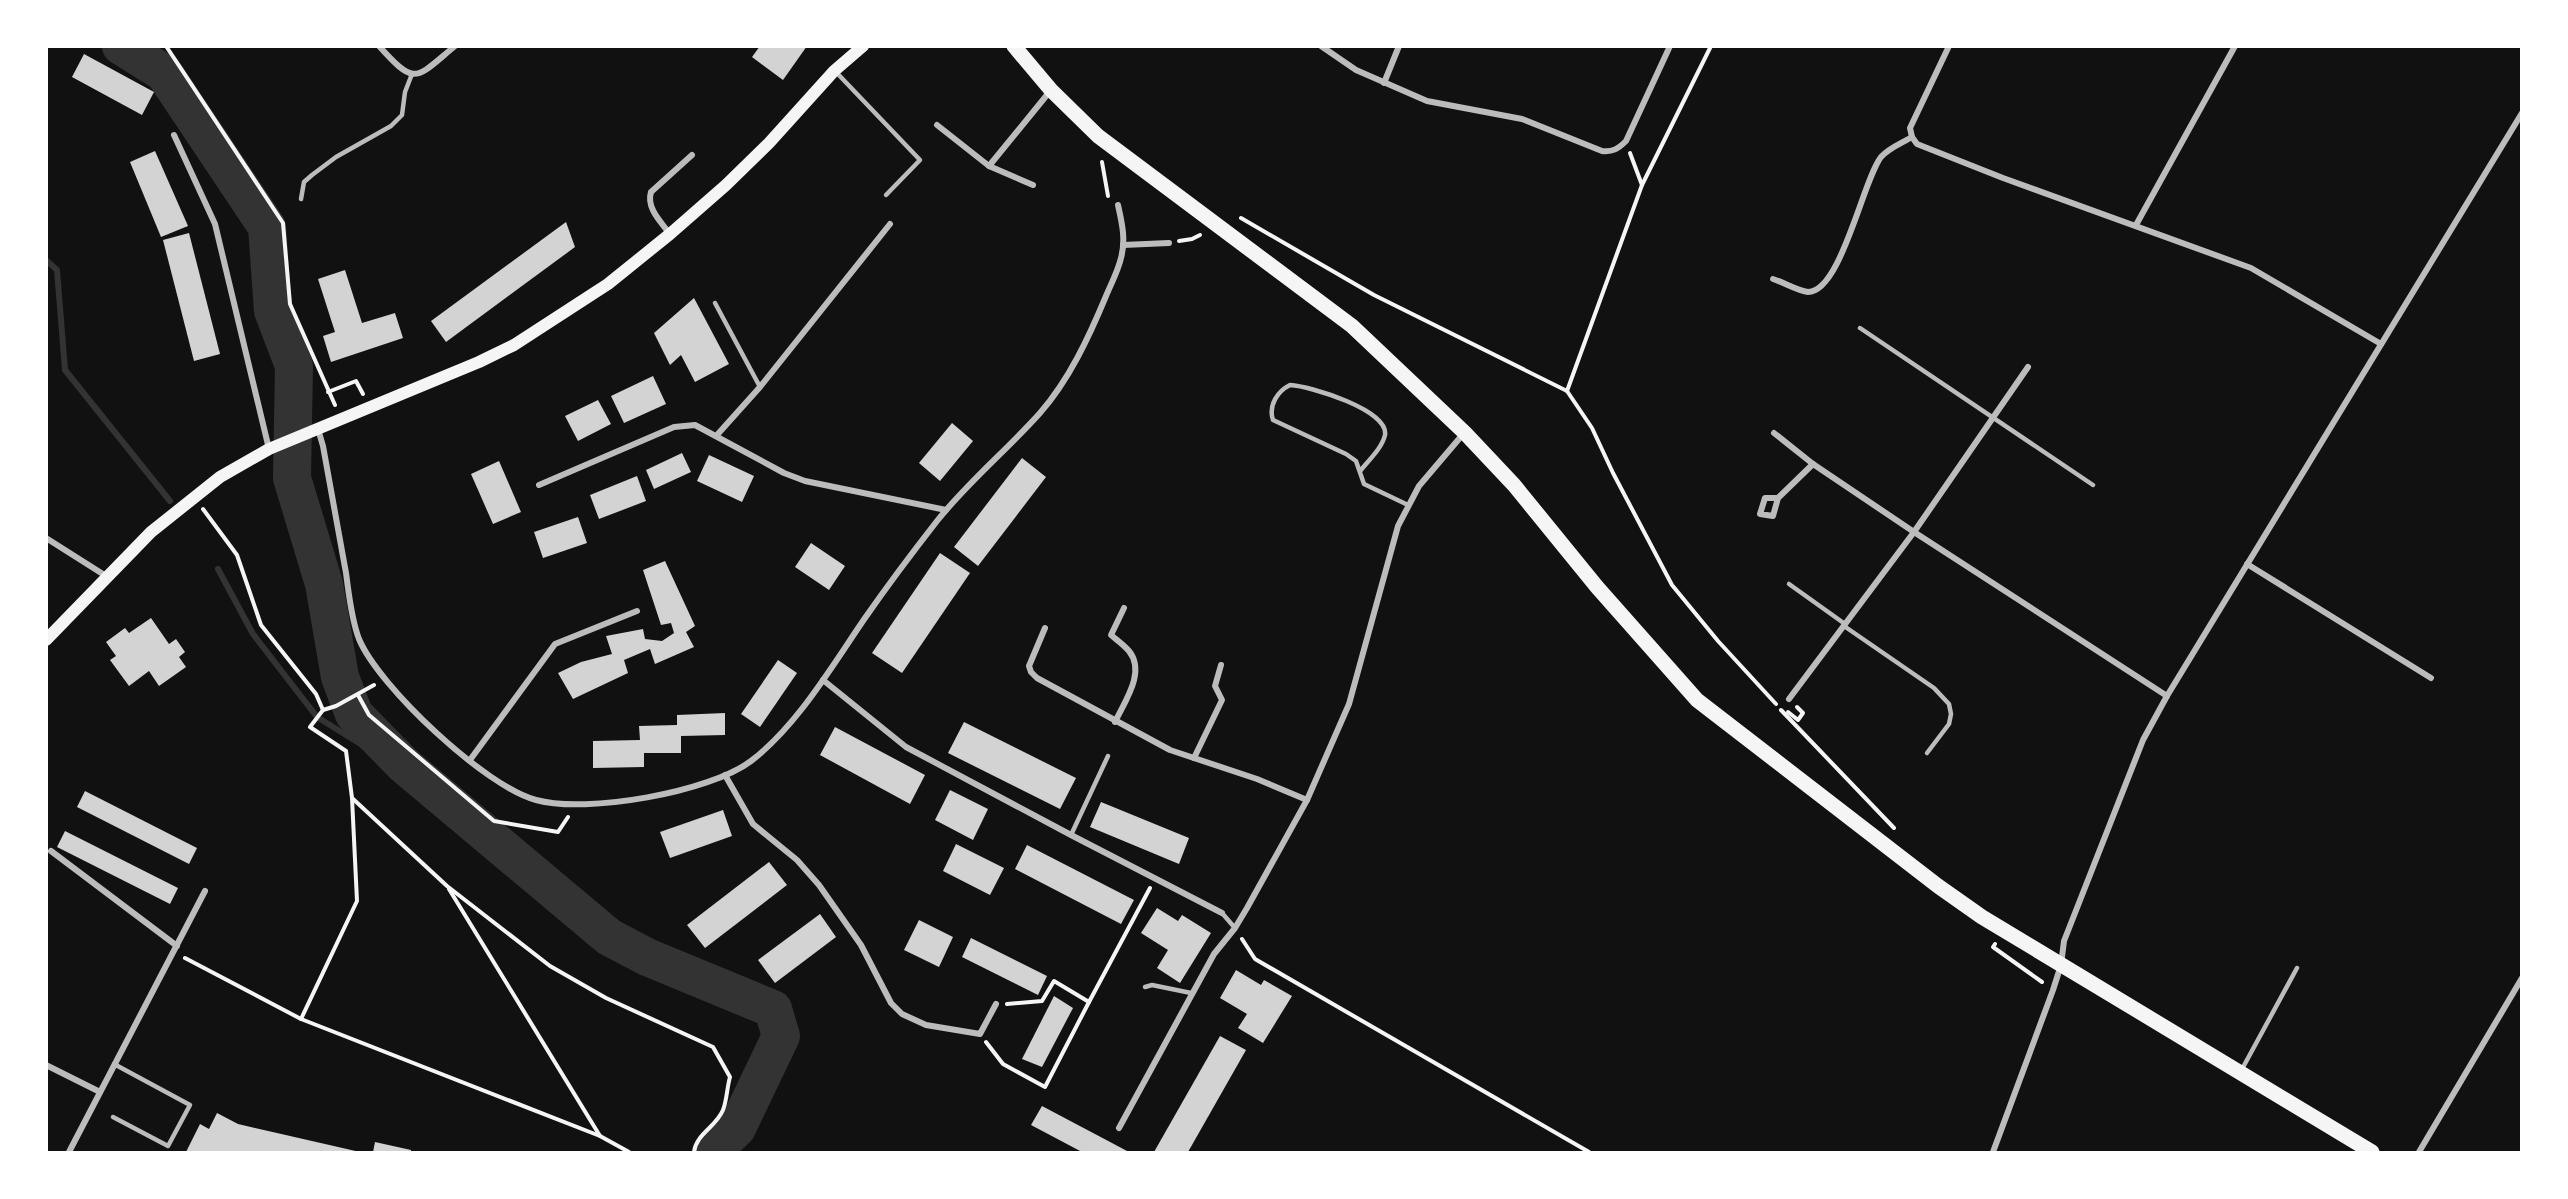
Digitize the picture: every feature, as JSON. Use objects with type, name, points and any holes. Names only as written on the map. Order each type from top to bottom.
[{"type":"highway","points":[[1014,46],[1051,90],[1098,136],[1352,326],[1465,433],[1514,485],[1598,587],[1697,700],[1938,886],[2003,931],[2372,1152]]},
{"type":"main road","points":[[46,640],[106,576],[165,519],[220,477],[269,448],[443,378],[514,345],[608,284],[670,234],[769,143],[834,71],[863,46]]},
{"type":"street","points":[[379,46],[401,70],[412,74],[424,71],[455,46]]},
{"type":"street","points":[[1321,46],[1356,70],[1427,101],[1521,118],[1602,151],[1618,149],[1626,141],[1670,46]]},
{"type":"street","points":[[1384,83],[1399,46]]},
{"type":"street","points":[[1949,46],[1910,128],[1912,136],[1920,146],[2251,268],[2381,344]]},
{"type":"street","points":[[2136,225],[2235,46]]},
{"type":"street","points":[[989,166],[1051,90]]},
{"type":"street","points":[[1993,1152],[2053,990],[2061,965],[2064,941],[2143,740],[2167,696],[2522,113]]},
{"type":"street","points":[[937,125],[989,166],[1034,185]]},
{"type":"street","points":[[174,135],[215,224],[269,448]]},
{"type":"street","points":[[1773,279],[1808,292],[1816,289],[1830,275],[1841,257],[1876,165],[1888,151],[1912,136]]},
{"type":"street","points":[[670,234],[654,213],[649,198],[651,192],[692,155]]},
{"type":"street","points":[[317,429],[323,446],[358,637],[401,698],[470,760],[497,781],[534,800],[576,806],[652,796],[725,776],[740,768],[766,748],[823,680],[881,596],[946,510],[1041,412],[1056,392],[1099,313],[1118,268],[1123,245],[1119,208]]},
{"type":"street","points":[[717,435],[760,387],[890,224]]},
{"type":"street","points":[[1123,245],[1168,243]]},
{"type":"street","points":[[1789,699],[1914,532],[2028,368]]},
{"type":"street","points":[[539,485],[674,427],[695,425],[784,473],[805,481],[946,510]]},
{"type":"street","points":[[1119,1128],[1191,993],[1214,954],[1235,928],[1307,800],[1349,704],[1393,539],[1419,486],[1438,461],[1465,433]]},
{"type":"street","points":[[1774,433],[1813,464],[1914,532],[2167,696]]},
{"type":"street","points":[[1778,498],[1813,464]]},
{"type":"street","points":[[46,538],[106,576]]},
{"type":"street","points":[[2247,564],[2431,678]]},
{"type":"street","points":[[1115,722],[1134,681],[1136,671],[1135,662],[1129,651],[1111,635],[1124,608]]},
{"type":"street","points":[[470,760],[555,644],[636,611]]},
{"type":"street","points":[[1046,628],[1031,657],[1029,666],[1031,672],[1038,678],[1170,750],[1257,779],[1307,800]]},
{"type":"street","points":[[1194,758],[1222,700],[1215,686],[1221,665]]},
{"type":"street","points":[[823,680],[906,747],[1071,836],[1156,877],[1221,913]]},
{"type":"street","points":[[725,776],[753,824],[797,860],[819,885],[861,945],[891,1003],[902,1014],[926,1026],[980,1034],[996,1004]]},
{"type":"street","points":[[51,851],[175,949]]},
{"type":"street","points":[[69,1152],[205,891]]},
{"type":"street","points":[[2419,1152],[2522,978]]},
{"type":"street","points":[[46,1065],[100,1092]]},
{"type":"lane","points":[[834,71],[920,160],[886,195]]},
{"type":"lane","points":[[301,199],[304,182],[312,175],[336,157],[391,126],[402,116],[405,92],[412,74]]},
{"type":"lane","points":[[715,303],[760,387]]},
{"type":"lane","points":[[1860,328],[2092,485]]},
{"type":"lane","points":[[1361,470],[1380,445],[1385,434],[1384,425],[1378,418],[1369,411],[1308,387],[1290,385],[1278,394],[1271,407],[1273,420],[1346,454],[1356,461],[1364,484],[1408,505]]},
{"type":"lane","points":[[1789,584],[1934,688],[1949,704],[1951,714],[1949,724],[1927,753]]},
{"type":"lane","points":[[1071,836],[1108,756]]},
{"type":"lane","points":[[1221,913],[1235,928]]},
{"type":"lane","points":[[2239,1074],[2296,968]]},
{"type":"lane","points":[[1145,987],[1152,985],[1191,993]]},
{"type":"lane","points":[[113,1117],[168,1146],[190,1106],[114,1064]]},
{"type":"path","points":[[166,46],[283,223],[290,304],[334,405]]},
{"type":"path","points":[[1567,391],[1642,185],[1711,46]]},
{"type":"path","points":[[1098,136],[1110,210],[1119,208]]},
{"type":"path","points":[[1626,141],[1642,185]]},
{"type":"path","points":[[1168,243],[1192,239],[1231,213],[1374,295],[1567,391],[1592,428],[1672,585],[1718,641],[1794,724],[1887,818],[1899,835]]},
{"type":"path","points":[[328,392],[356,381],[363,395]]},
{"type":"path","points":[[194,496],[237,555],[261,625],[316,694],[322,710]]},
{"type":"path","points":[[301,1019],[357,901],[352,798],[345,751],[310,727],[322,710],[358,695],[369,715],[494,821],[558,832],[576,806]]},
{"type":"path","points":[[352,798],[447,886],[550,966],[606,998],[713,1047],[730,1077],[723,1110],[711,1127],[695,1141],[694,1152]]},
{"type":"path","points":[[980,1034],[1003,1064],[1045,1087],[1156,877]]},
{"type":"path","points":[[447,886],[600,1136]]},
{"type":"path","points":[[1235,928],[1255,959],[1589,1152]]},
{"type":"path","points":[[1993,947],[2053,990]]},
{"type":"path","points":[[175,949],[301,1019],[600,1136],[629,1152]]},
{"type":"path","points":[[996,1004],[1042,1001],[1054,981],[1089,1002]]},
{"type":"building","points":[[760,46],[807,46],[783,80],[752,57]]},
{"type":"building","points":[[84,54],[154,92],[142,115],[72,77]]},
{"type":"building","points":[[155,151],[188,226],[161,237],[130,162]]},
{"type":"building","points":[[566,222],[575,247],[446,342],[431,321]]},
{"type":"building","points":[[189,233],[220,354],[194,361],[163,240]]},
{"type":"building","points":[[345,270],[362,323],[395,313],[403,338],[331,362],[323,336],[335,332],[318,279]]},
{"type":"building","points":[[694,298],[729,364],[695,382],[681,355],[670,365],[654,333]]},
{"type":"building","points":[[653,376],[666,404],[624,423],[611,396]]},
{"type":"building","points":[[598,400],[611,424],[578,441],[565,416]]},
{"type":"building","points":[[952,423],[973,441],[940,481],[919,463]]},
{"type":"building","points":[[682,453],[691,472],[654,489],[646,470]]},
{"type":"building","points":[[709,455],[754,476],[742,502],[697,481]]},
{"type":"building","points":[[1022,458],[1046,477],[978,566],[954,547]]},
{"type":"building","points":[[499,461],[521,512],[493,524],[471,474]]},
{"type":"building","points":[[637,476],[646,501],[599,519],[590,495]]},
{"type":"building","points":[[578,517],[587,543],[543,558],[534,532]]},
{"type":"building","points":[[811,543],[845,566],[829,590],[795,567]]},
{"type":"building","points":[[940,553],[970,573],[902,673],[872,653]]},
{"type":"building","points":[[665,561],[695,626],[686,632],[694,647],[655,664],[650,649],[624,660],[628,673],[573,699],[558,673],[581,662],[612,654],[606,636],[643,629],[645,639],[662,641],[674,633],[671,623],[661,625],[643,570]]},
{"type":"building","points":[[151,618],[169,644],[176,639],[185,652],[179,657],[186,667],[159,686],[149,671],[129,686],[110,660],[116,656],[106,642],[125,628],[129,633]]},
{"type":"building","points":[[778,660],[797,673],[760,727],[741,714]]},
{"type":"building","points":[[725,713],[725,735],[681,736],[681,753],[644,753],[644,767],[593,768],[593,741],[640,740],[639,726],[677,725],[677,715]]},
{"type":"building","points":[[964,722],[1076,778],[1060,809],[948,753]]},
{"type":"building","points":[[835,727],[925,775],[910,804],[820,755]]},
{"type":"building","points":[[950,790],[988,809],[973,840],[935,820]]},
{"type":"building","points":[[85,791],[197,848],[189,864],[77,807]]},
{"type":"building","points":[[1101,802],[1189,838],[1179,864],[1090,827]]},
{"type":"building","points":[[723,810],[732,836],[670,858],[660,832]]},
{"type":"building","points":[[65,831],[178,888],[170,904],[57,847]]},
{"type":"building","points":[[956,844],[1004,868],[990,895],[943,871]]},
{"type":"building","points":[[1027,845],[1134,900],[1121,924],[1015,869]]},
{"type":"building","points":[[769,862],[787,885],[705,948],[687,925]]},
{"type":"building","points":[[1157,908],[1178,921],[1182,915],[1211,933],[1180,983],[1157,968],[1168,950],[1141,933]]},
{"type":"building","points":[[820,914],[836,937],[775,983],[758,960]]},
{"type":"building","points":[[919,920],[953,937],[939,967],[904,950]]},
{"type":"building","points":[[971,938],[1047,976],[1038,995],[962,957]]},
{"type":"building","points":[[1236,970],[1261,985],[1264,980],[1292,996],[1263,1043],[1238,1028],[1247,1014],[1220,998]]},
{"type":"building","points":[[1054,996],[1073,1008],[1042,1067],[1022,1059]]},
{"type":"building","points":[[1220,1036],[1246,1050],[1188,1152],[1154,1152]]},
{"type":"building","points":[[1042,1106],[1129,1152],[1082,1152],[1031,1125]]},
{"type":"building","points":[[217,1113],[238,1124],[360,1152],[186,1152],[200,1124],[209,1129]]},
{"type":"building","points":[[375,1142],[411,1150],[411,1152],[373,1152]]},
{"type":"waterway","points":[[121,46],[164,73],[267,227],[273,311],[294,366],[292,478],[324,584],[340,677],[354,714],[404,765],[609,937],[647,957],[773,1009],[781,1036],[737,1128],[712,1152]]},
{"type":"waterway","points":[[46,260],[57,270],[65,370],[170,501]]},
{"type":"waterway","points":[[218,569],[253,634],[317,717],[367,748],[404,765]]}]
